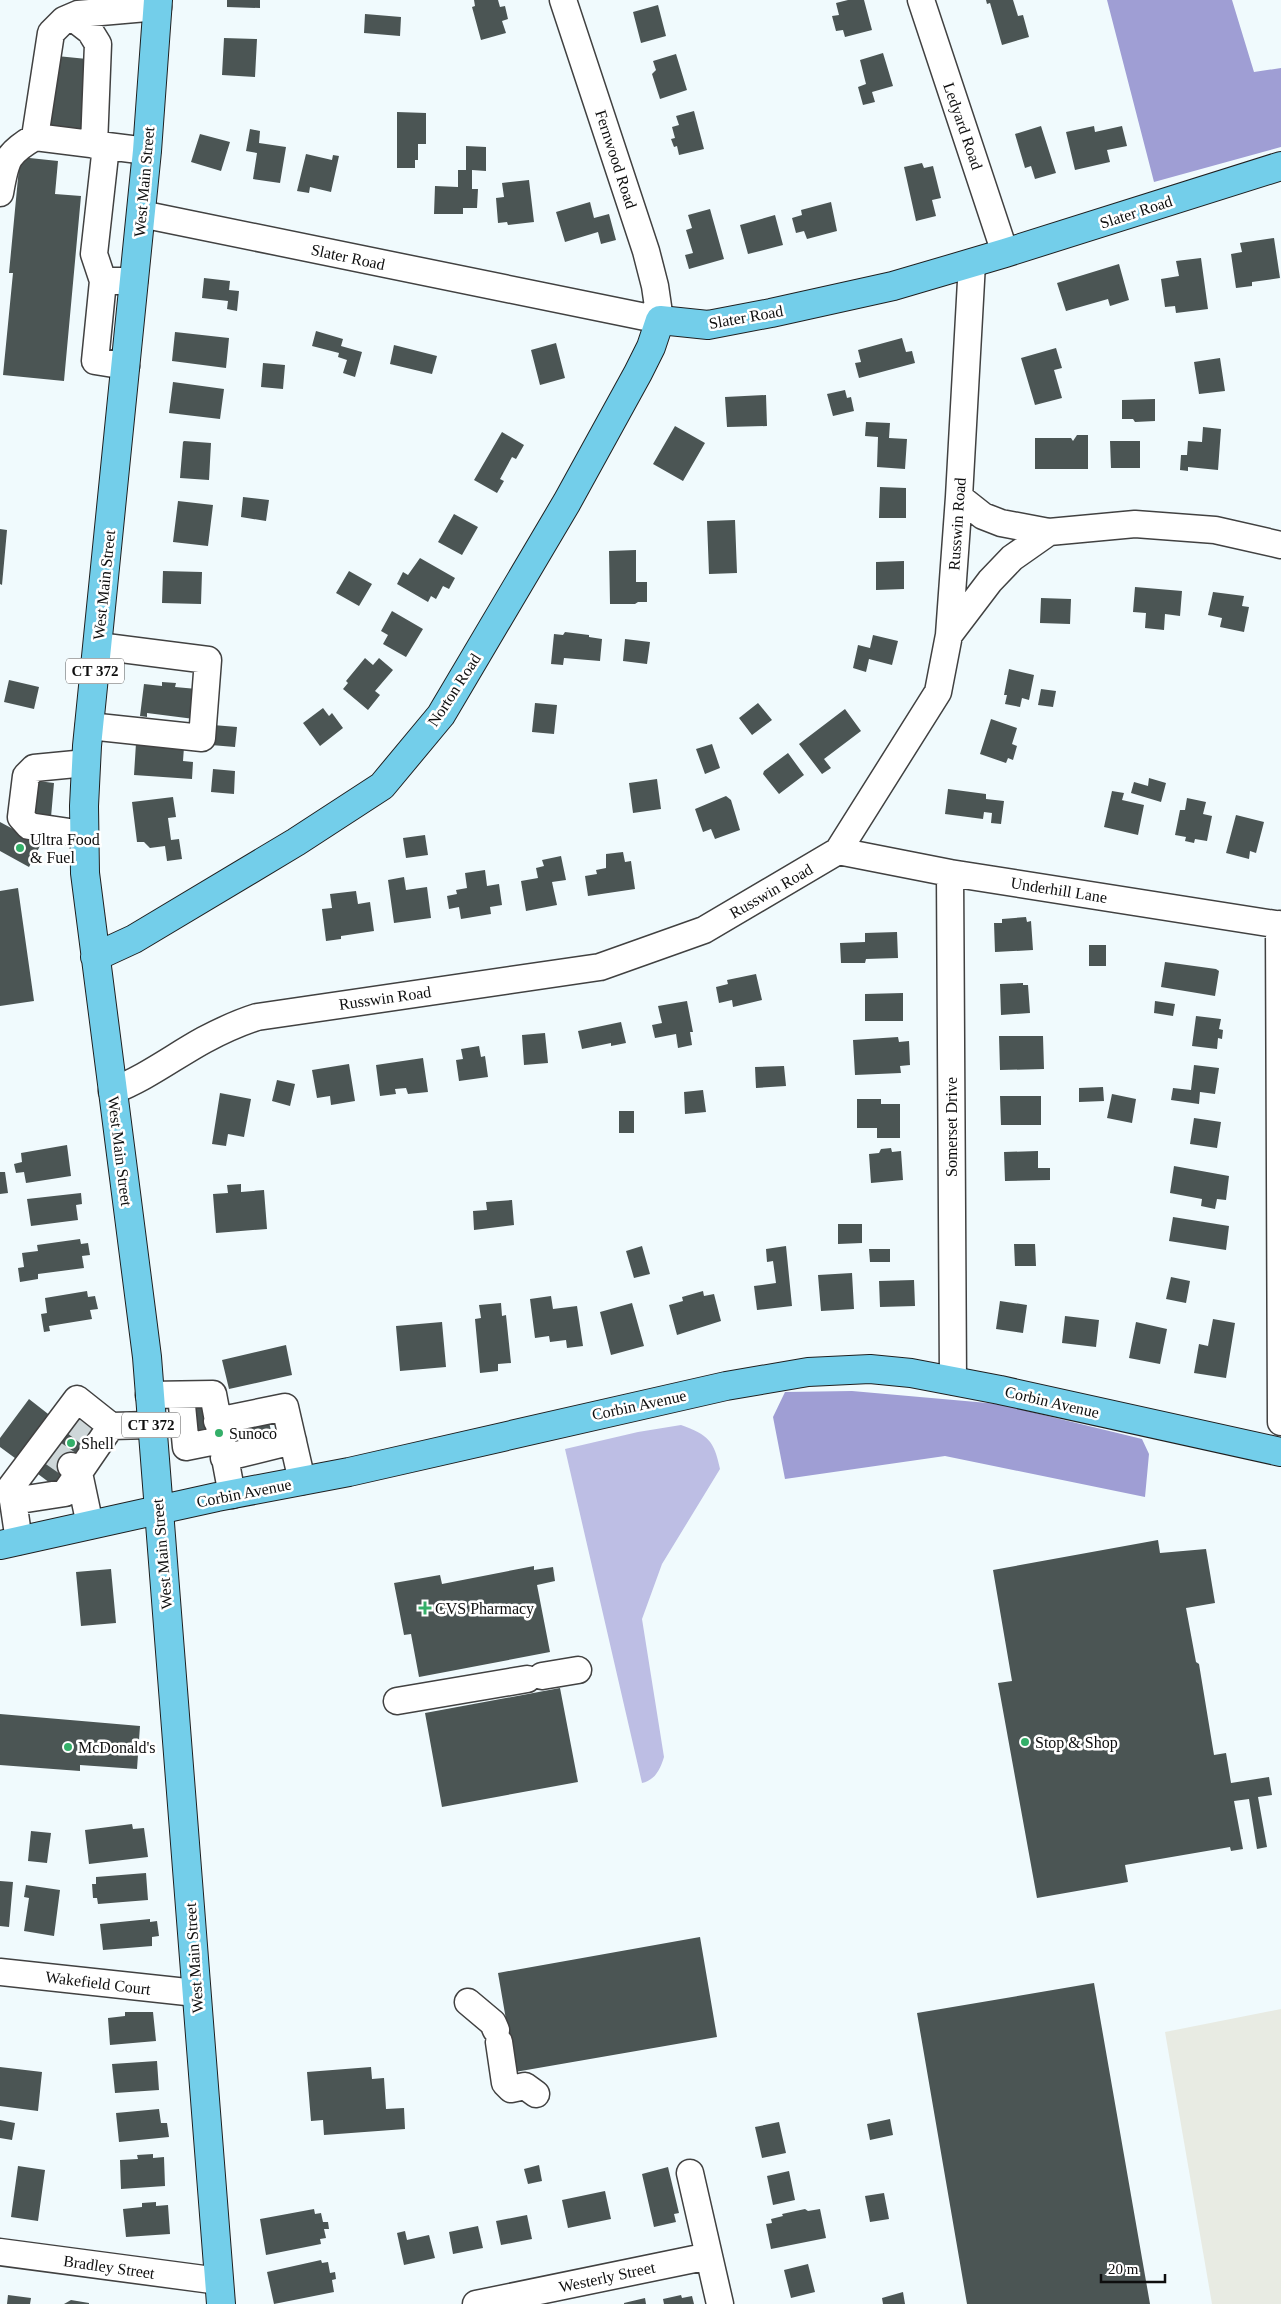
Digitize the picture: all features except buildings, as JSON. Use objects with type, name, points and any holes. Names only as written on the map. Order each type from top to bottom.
[{"type":"main road","name":"West Main Street","points":[[158,3],[141,214],[89,726],[83,834],[86,888],[145,1340],[220,2293]]},
{"type":"main road","name":"Slater Road","points":[[660,320],[708,325],[732,322],[893,286],[1005,253],[1281,166]]},
{"type":"main road","name":"Norton Road","points":[[95,957],[134,939],[296,842],[382,786],[441,715],[582,476],[638,373],[651,347],[660,320]]},
{"type":"main road","name":"Corbin Avenue","points":[[9,1543],[232,1494],[302,1481],[767,1378],[808,1372],[870,1369],[953,1381],[1281,1452]]},
{"type":"street","name":"Fernwood Road","points":[[563,0],[646,250],[655,286],[660,320]]},
{"type":"street","name":"Ledyard Road","points":[[921,0],[1005,253]]},
{"type":"street","points":[[35,137],[51,33],[64,20],[78,14],[158,3]]},
{"type":"street","points":[[72,17],[90,30],[98,44],[100,145],[94,254],[103,281],[95,360],[126,366]]},
{"type":"street","points":[[0,193],[6,163],[16,148],[35,137],[147,151]]},
{"type":"street","name":"Slater Road","points":[[141,214],[660,320]]},
{"type":"street","name":"Russwin Road","points":[[112,1091],[150,1074],[203,1040],[229,1027],[257,1017],[600,967],[704,930],[838,851],[938,692],[949,635],[960,497],[972,262]]},
{"type":"street","points":[[103,281],[134,281]]},
{"type":"street","points":[[960,497],[983,516],[1001,523],[1049,532],[1135,524],[1215,530],[1281,545]]},
{"type":"street","points":[[949,635],[990,581],[1012,558],[1049,532]]},
{"type":"street","points":[[89,726],[202,738],[208,660],[98,646]]},
{"type":"street","points":[[83,834],[29,826],[21,817],[26,776],[34,768],[86,763]]},
{"type":"street","name":"Underhill Lane","points":[[838,851],[950,873],[1280,925]]},
{"type":"street","name":"Somerset Drive","points":[[950,873],[953,1381]]},
{"type":"street","points":[[1280,925],[1281,1422]]},
{"type":"street","points":[[181,1394],[186,1447]]},
{"type":"street","points":[[149,1395],[212,1394],[232,1494]]},
{"type":"street","points":[[221,1440],[285,1407],[302,1481]]},
{"type":"street","points":[[9,1543],[13,1500],[11,1487],[60,1458],[88,1428],[151,1425]]},
{"type":"street","points":[[60,1458],[88,1428]]},
{"type":"street","points":[[154,1452],[221,1440],[293,1442]]},
{"type":"street","points":[[13,1500],[65,1493],[60,1458]]},
{"type":"street","points":[[60,1458],[90,1525]]},
{"type":"street","points":[[396,1701],[578,1670]]},
{"type":"street","name":"Wakefield Court","points":[[0,1972],[196,1993]]},
{"type":"street","points":[[468,2002],[493,2023],[498,2036],[505,2083],[511,2088],[525,2086],[536,2094]]},
{"type":"street","points":[[690,2173],[720,2304]]},
{"type":"street","name":"Bradley Street","points":[[0,2252],[220,2293]]},
{"type":"street","name":"Westerly Street","points":[[476,2304],[709,2256]]},
{"type":"shaded area","points":[[1107,0],[1232,0],[1254,72],[1281,68],[1281,147],[1154,182]]},
{"type":"shaded area","points":[[852,1391],[999,1404],[1142,1439],[1149,1454],[1145,1497],[945,1456],[785,1479],[773,1417],[785,1392]]},
{"type":"shaded area","points":[[681,1425],[698,1432],[708,1440],[715,1451],[720,1469],[662,1564],[642,1619],[664,1757],[656,1774],[647,1782],[642,1783],[565,1449],[638,1432]]},
{"type":"shaded area","points":[[1281,2009],[1281,2304],[1212,2304],[1165,2032]]},
{"type":"tunnel","points":[[73,1421],[92,1436]]},
{"type":"tunnel","points":[[50,1451],[70,1465]]},
{"type":"place","name":"Ultra Food & Fuel","points":[[20,848]]},
{"type":"place","name":"Sunoco","points":[[219,1433]]},
{"type":"place","name":"Shell","points":[[71,1443]]},
{"type":"place","name":"CVS Pharmacy","points":[[425,1608]]},
{"type":"place","name":"Stop & Shop","points":[[1025,1742]]},
{"type":"place","name":"McDonald's","points":[[68,1747]]}]
